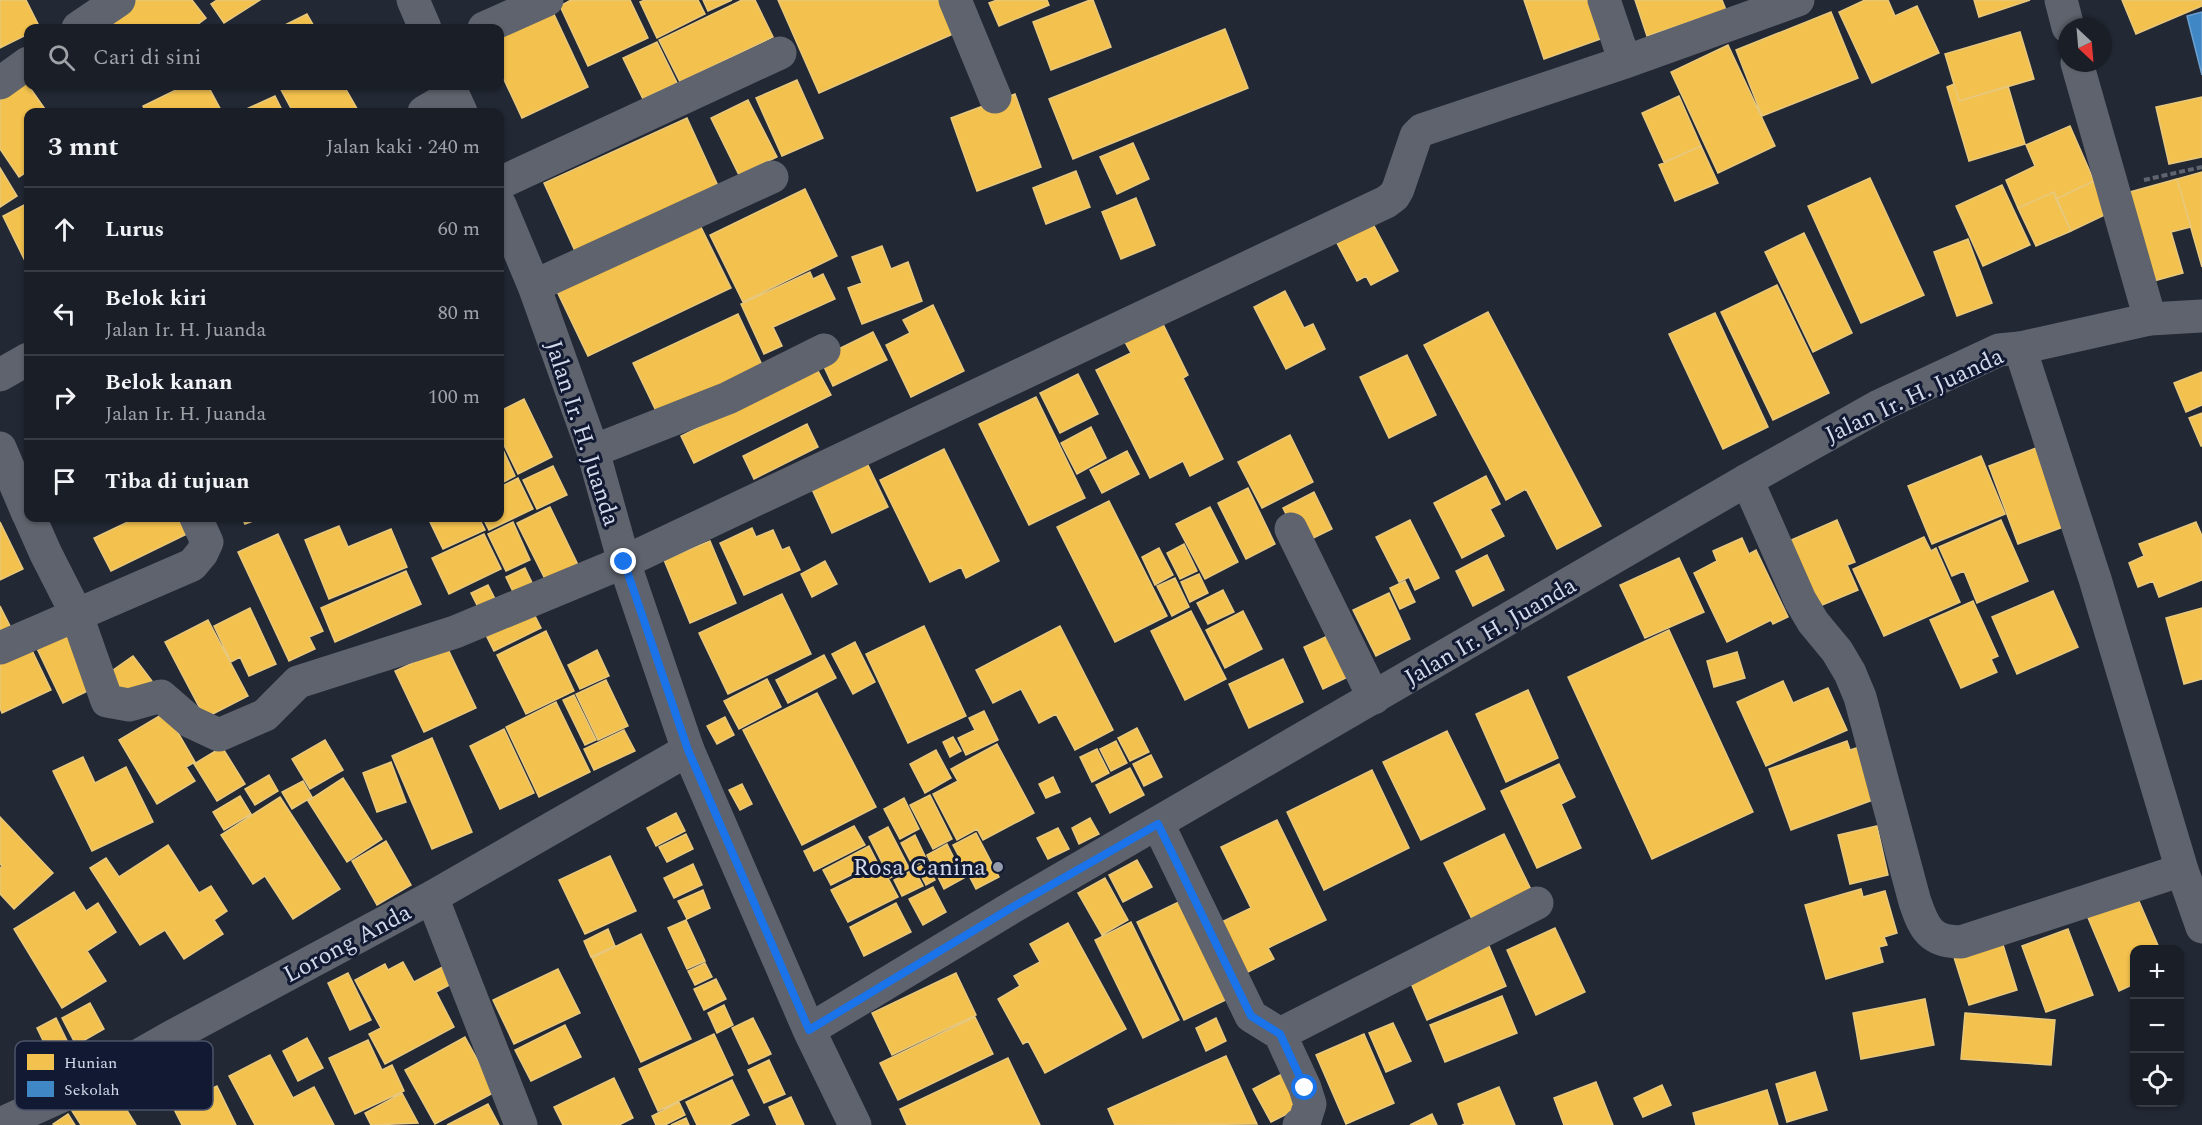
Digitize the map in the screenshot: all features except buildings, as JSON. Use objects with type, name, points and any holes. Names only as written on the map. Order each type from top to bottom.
[{"type":"street","points":[[84,24],[119,0]]},
{"type":"street","points":[[413,0],[423,24]]},
{"type":"street","points":[[493,24],[547,0]]},
{"type":"street","points":[[955,0],[995,97]]},
{"type":"street","points":[[1604,0],[1625,62]]},
{"type":"street","points":[[32,522],[45,554],[76,613],[107,701],[129,705],[161,696],[191,722],[219,735],[265,715],[298,682],[455,632],[624,562],[1386,202],[1394,196],[1398,189],[1416,136],[1422,130],[1625,62],[1798,0]]},
{"type":"street","points":[[2061,0],[2066,18]]},
{"type":"street","points":[[504,181],[780,53]]},
{"type":"street","points":[[0,83],[24,66]]},
{"type":"street","points":[[2080,72],[2150,319]]},
{"type":"street","points":[[433,108],[454,98]]},
{"type":"street","points":[[534,286],[772,177]]},
{"type":"street","name":"Jalan Ir. H. Juanda","points":[[504,220],[534,286],[593,451],[624,562],[688,750],[809,1030],[855,1125]]},
{"type":"street","name":"Jalan Ir. H. Juanda","points":[[809,1030],[1011,908],[1747,480],[1879,406],[1999,350],[2020,348],[2150,319],[2202,316]]},
{"type":"street","points":[[2020,348],[2095,579],[2182,870],[2202,927]]},
{"type":"street","points":[[593,451],[728,398],[824,350]]},
{"type":"street","points":[[0,375],[24,361]]},
{"type":"street","points":[[0,448],[24,504]]},
{"type":"street","points":[[1747,480],[1800,600],[1813,622],[1850,672],[1860,697],[1915,902],[1923,925],[1934,936],[1946,942],[1961,942],[2182,870]]},
{"type":"street","points":[[0,648],[76,613],[192,565],[202,553],[207,542],[198,522]]},
{"type":"street","points":[[1291,529],[1374,698]]},
{"type":"street","name":"Lorong Anda","points":[[164,1041],[432,897],[688,750]]},
{"type":"street","points":[[1158,824],[1251,1016],[1280,1034],[1310,1104],[1305,1120],[1299,1125]]},
{"type":"street","points":[[432,897],[521,1125]]},
{"type":"street","points":[[1280,1034],[1537,903]]},
{"type":"street","name":"Lorong Anda","points":[[0,1124],[31,1110]]},
{"type":"path","points":[[2112,188],[2202,167]]},
{"type":"place","name":"Rosa Canina","points":[[998,867]]},
{"type":"route","points":[[624,562],[688,750],[809,1030],[1011,908],[1158,824],[1251,1016],[1280,1034],[1305,1088]]}]
